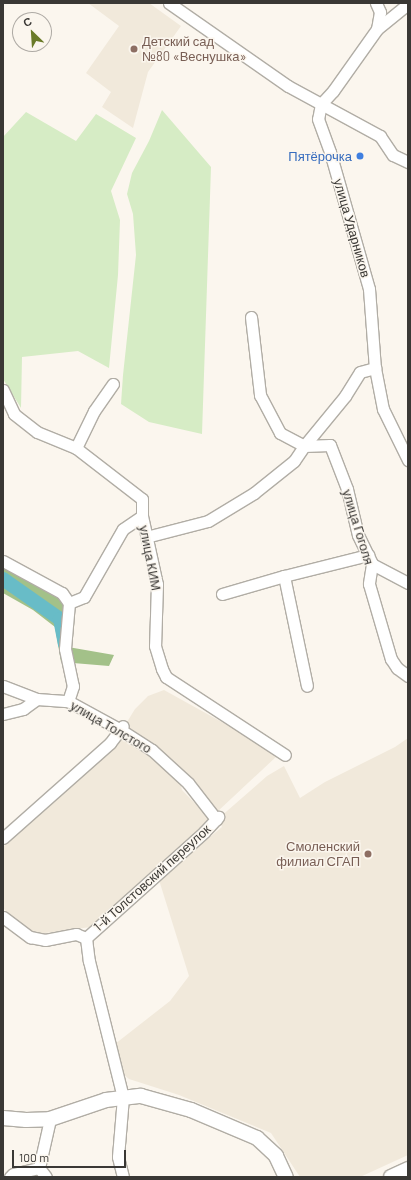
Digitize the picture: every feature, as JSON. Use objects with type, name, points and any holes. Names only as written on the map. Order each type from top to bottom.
[{"type":"main road","points":[[3,1118],[26,1120],[50,1119],[106,1100],[141,1096],[191,1110],[257,1138],[276,1156],[286,1177]]},
{"type":"main road","points":[[391,1177],[408,1169]]},
{"type":"street","points":[[169,3],[288,86],[380,136],[393,155],[408,162]]},
{"type":"street","points":[[376,3],[380,12],[377,29]]},
{"type":"street","points":[[321,104],[333,91],[377,29],[408,4]]},
{"type":"street","name":"улица Ударников","points":[[321,104],[318,119],[330,152],[369,289],[375,368],[384,409],[408,460]]},
{"type":"street","points":[[251,317],[260,395],[280,433],[304,446]]},
{"type":"street","points":[[146,537],[208,521],[254,493],[294,461],[304,446],[345,396],[360,372],[375,368]]},
{"type":"street","points":[[76,448],[94,411],[113,384]]},
{"type":"street","name":"улица КИМ","points":[[3,390],[14,414],[37,432],[76,448],[142,499],[142,516],[157,584],[155,646],[166,677],[285,754]]},
{"type":"street","name":"улица Гоголя","points":[[304,446],[330,445],[347,489],[358,535],[370,560],[369,584],[391,659],[397,668],[408,676]]},
{"type":"street","points":[[69,603],[84,597],[123,530],[142,516]]},
{"type":"street","points":[[222,594],[284,576],[370,560],[408,583]]},
{"type":"street","points":[[3,562],[62,593],[69,603],[65,648],[73,686],[69,701]]},
{"type":"street","points":[[284,576],[307,686]]},
{"type":"street","name":"улица Толстого","points":[[3,686],[37,699],[69,701],[122,728],[152,750],[188,783],[217,818]]},
{"type":"street","points":[[3,714],[23,709],[37,699]]},
{"type":"street","points":[[3,838],[110,743],[122,728]]},
{"type":"street","name":"1-й Толстовский переулок","points":[[86,938],[204,832],[217,818]]},
{"type":"street","points":[[3,917],[30,937],[45,940],[76,934],[86,938],[89,961],[123,1097],[118,1157],[123,1177]]},
{"type":"street","points":[[10,1177],[13,1174],[42,1172],[50,1119]]},
{"type":"shaded area","name":"Детский сад №80 «Веснушка»","points":[[88,3],[149,3],[181,26],[148,72],[133,128],[102,107],[111,92],[86,73],[119,26]]},
{"type":"shaded area","points":[[164,690],[258,742],[277,756],[217,812],[200,788],[141,737],[124,727],[135,709],[148,696]]},
{"type":"shaded area","points":[[119,738],[137,744],[179,778],[182,790],[211,820],[91,927],[30,935],[3,908],[3,847]]},
{"type":"shaded area","points":[[408,738],[408,1155],[360,1177],[300,1177],[271,1133],[179,1095],[129,1079],[123,1074],[115,1044],[170,1001],[189,976],[159,880],[222,827],[219,818],[267,776],[284,766],[300,798],[325,782],[395,747]]},
{"type":"green space","points":[[162,110],[211,167],[202,434],[149,422],[121,404],[136,255],[133,214],[127,194],[132,173],[149,141]]},
{"type":"green space","points":[[26,112],[76,141],[96,114],[136,138],[111,191],[120,220],[118,275],[109,368],[78,351],[22,357],[21,408],[3,379],[3,137]]},
{"type":"green space","points":[[3,567],[63,601],[75,606],[68,647],[114,655],[109,666],[61,662],[55,627],[33,610],[3,593]]},
{"type":"waterway","points":[[3,579],[60,619],[65,645]]},
{"type":"place","name":"Детский сад №80 «Веснушка»","points":[[134,49]]},
{"type":"place","name":"Пятёрочка","points":[[360,156]]},
{"type":"place","name":"Смоленский филиал СГАП","points":[[368,854]]}]
